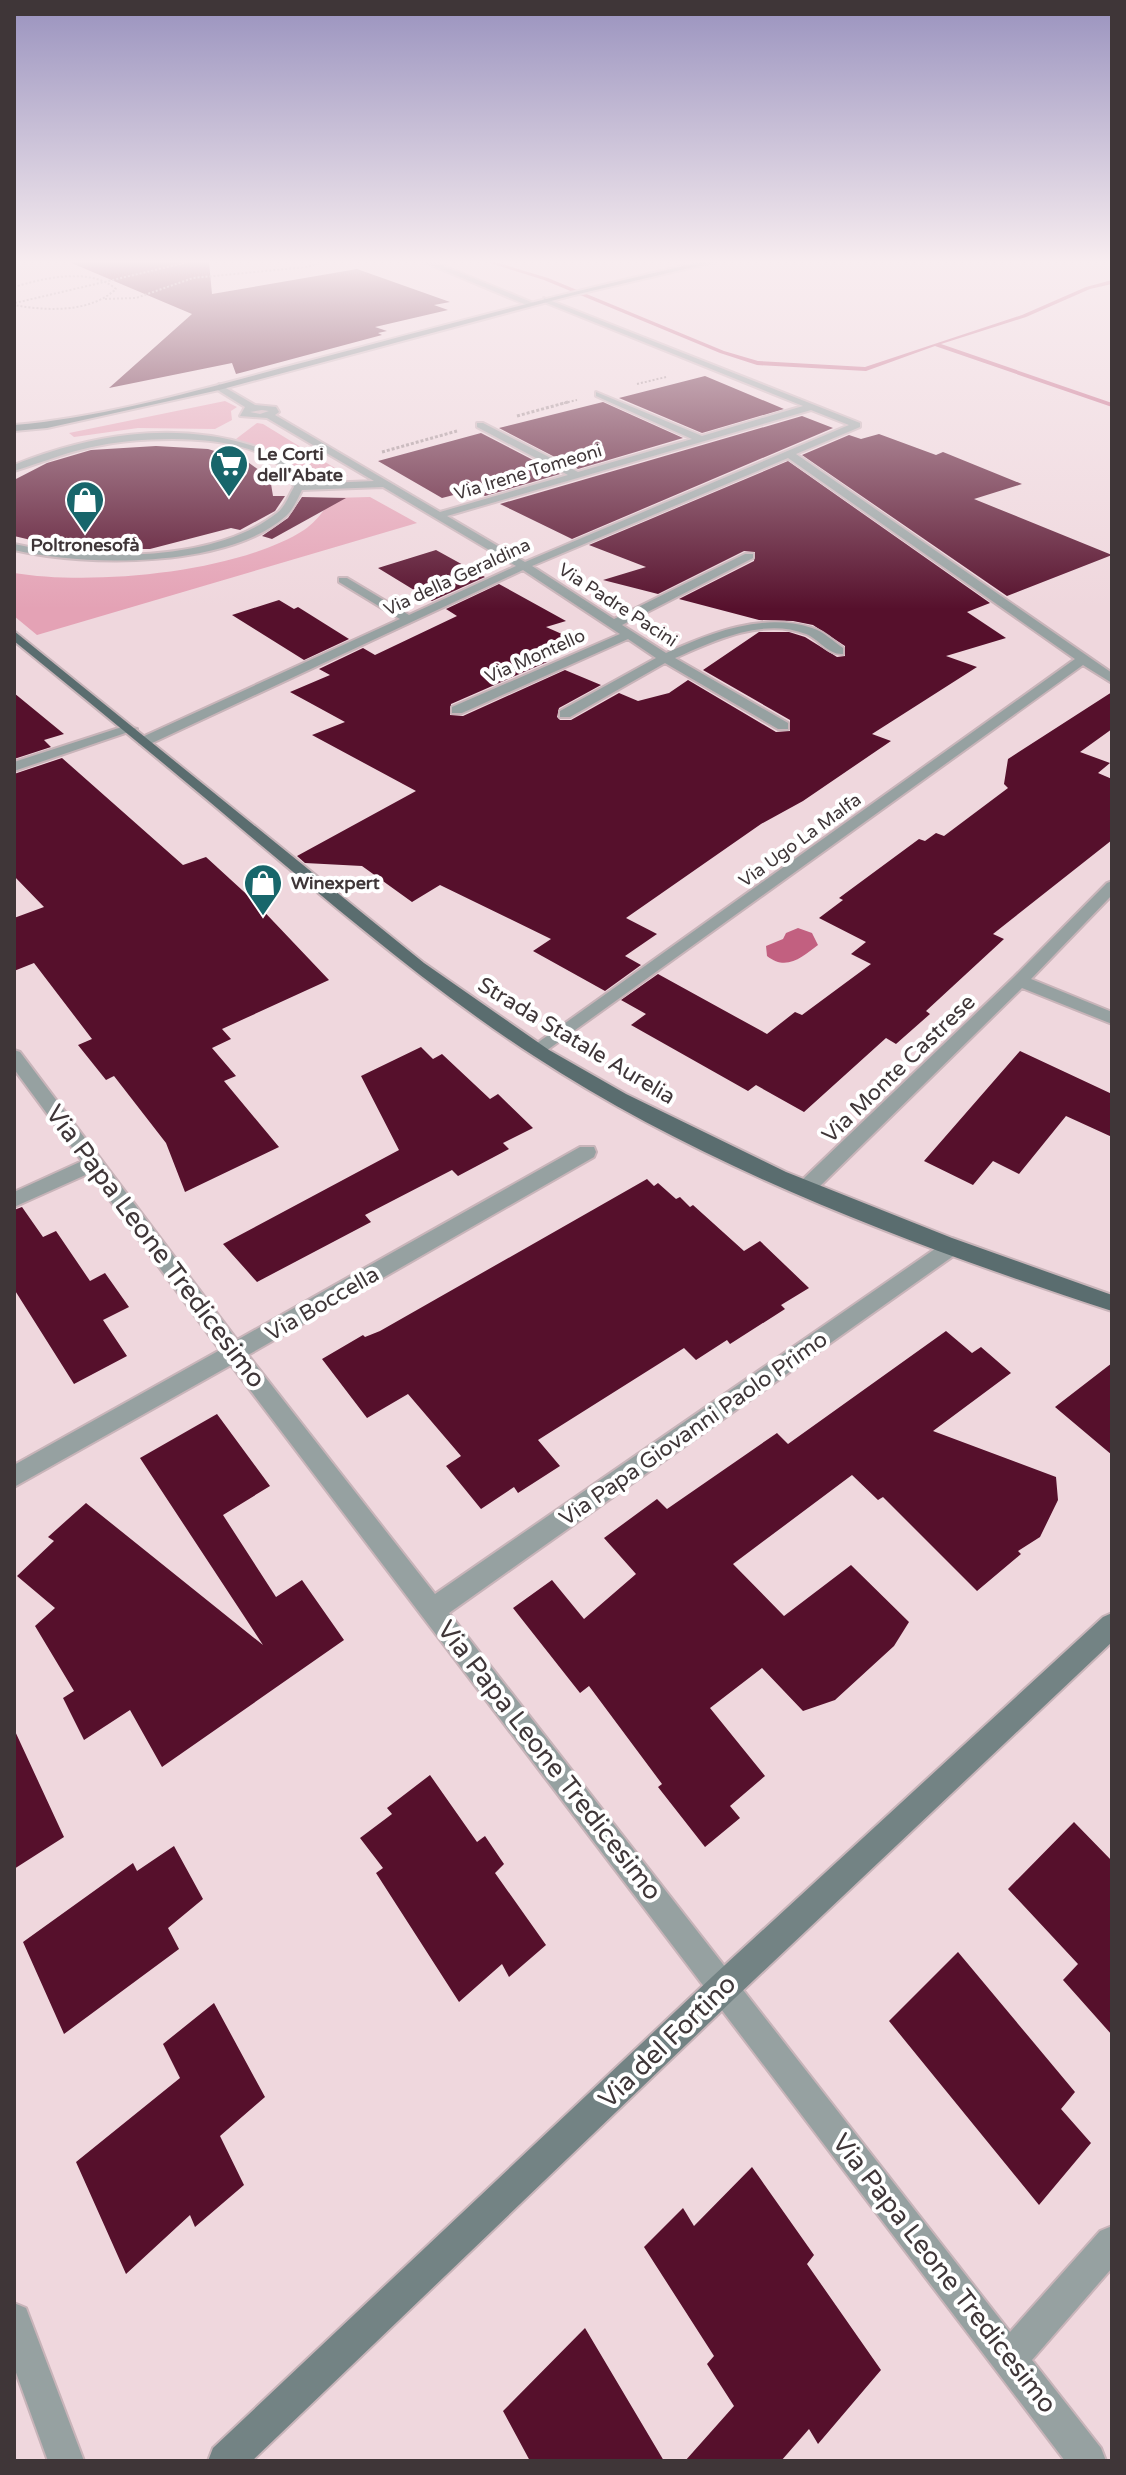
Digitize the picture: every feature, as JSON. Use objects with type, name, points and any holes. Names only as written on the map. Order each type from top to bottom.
[{"type":"main road","name":"Strada Statale Aurelia","points":[[14,635],[350,912],[469,1005],[539,1050],[736,1156],[952,1247],[1107,1304]]},
{"type":"street","points":[[14,428],[59,423],[255,378]]},
{"type":"street","points":[[742,378],[814,406]]},
{"type":"street","name":"Via Padre Pacini","points":[[219,387],[253,413],[273,409],[270,416],[524,566],[667,659],[783,726]]},
{"type":"street","points":[[599,394],[699,438]]},
{"type":"street","name":"Via Irene Tomeoni","points":[[437,516],[814,406]]},
{"type":"street","name":"Via della Geraldina","points":[[145,741],[524,566],[857,425],[814,406]]},
{"type":"street","points":[[241,425],[253,413]]},
{"type":"street","points":[[480,425],[575,474]]},
{"type":"street","points":[[220,440],[231,433]]},
{"type":"street","points":[[14,468],[60,452],[114,441],[164,437],[220,440],[273,457],[290,469],[299,487]]},
{"type":"street","points":[[788,453],[1112,679]]},
{"type":"street","points":[[299,487],[383,484]]},
{"type":"street","points":[[14,547],[53,557],[97,560],[154,556],[200,548],[231,540],[268,523],[292,503],[299,487]]},
{"type":"street","points":[[614,624],[749,556]]},
{"type":"street","points":[[343,580],[408,619]]},
{"type":"street","points":[[565,714],[667,659],[730,632],[772,623],[806,628],[839,651]]},
{"type":"street","name":"Via Montello","points":[[457,710],[629,634]]},
{"type":"street","name":"Via Ugo La Malfa","points":[[539,1050],[1083,659]]},
{"type":"street","points":[[14,767],[130,729]]},
{"type":"street","name":"Via Monte Castrese","points":[[807,1187],[1020,981],[1112,886]]},
{"type":"street","points":[[1020,981],[1112,1018]]},
{"type":"street","name":"Via Papa Leone Tredicesimo","points":[[14,1056],[234,1353],[1088,2461]]},
{"type":"street","name":"Via Boccella","points":[[14,1477],[587,1152]]},
{"type":"street","points":[[14,1200],[95,1163]]},
{"type":"street","name":"Via Papa Giovanni Paolo Primo","points":[[434,1609],[952,1247]]},
{"type":"street","name":"Via del Fortino","points":[[226,2461],[724,1987],[1112,1625]]},
{"type":"street","points":[[1011,2358],[1112,2243]]},
{"type":"street","points":[[14,2320],[66,2461]]},
{"type":"path","points":[[346,462],[662,378]]},
{"type":"shaded area","points":[[225,401],[237,407],[231,411],[232,420],[215,429],[138,428],[74,437],[69,433]]},
{"type":"shaded area","points":[[257,423],[348,476],[308,482],[283,457],[236,439]]},
{"type":"shaded area","points":[[370,497],[417,523],[37,635],[14,616],[14,573],[83,578],[203,566],[276,545],[304,530],[333,498]]},
{"type":"shaded area","points":[[798,928],[812,933],[818,945],[794,961],[781,963],[767,956],[766,946]]},
{"type":"building","points":[[121,378],[161,378],[109,388]]},
{"type":"building","points":[[709,378],[784,409],[702,433],[619,398]]},
{"type":"building","points":[[603,402],[683,438],[578,469],[499,428]]},
{"type":"building","points":[[802,416],[833,428],[572,539],[500,504]]},
{"type":"building","points":[[481,433],[560,474],[485,496],[473,490],[442,498],[378,461]]},
{"type":"building","points":[[879,434],[936,455],[943,452],[1022,484],[974,499],[1112,555],[1007,596],[802,455],[849,435],[861,439]]},
{"type":"building","name":"Le Corti dell'Abate","points":[[156,446],[208,449],[245,460],[270,478],[273,496],[285,496],[275,511],[240,530],[231,528],[150,549],[69,549],[14,536],[14,480],[47,463],[91,450]]},
{"type":"building","points":[[788,461],[990,603],[967,612],[1006,638],[946,656],[977,667],[872,734],[891,741],[803,801],[761,824],[626,918],[657,934],[625,956],[641,965],[605,991],[533,951],[551,939],[440,885],[412,902],[362,866],[305,863],[297,856],[416,791],[312,735],[345,722],[290,692],[330,675],[319,669],[363,648],[375,655],[457,616],[446,609],[499,584],[566,621],[546,627],[571,638],[533,657],[547,662],[451,704],[450,715],[463,716],[565,670],[601,685],[559,708],[557,717],[560,720],[571,720],[619,693],[638,701],[669,693],[688,680],[776,732],[790,731],[790,720],[703,670],[759,632],[789,632],[805,637],[837,657],[845,656],[845,646],[813,625],[759,620],[679,599],[754,561],[755,552],[744,551],[658,594],[603,580],[646,567],[589,545]]},
{"type":"building","points":[[302,497],[346,498],[272,539],[262,536],[288,518]]},
{"type":"building","points":[[436,550],[485,577],[432,601],[378,568]]},
{"type":"building","points":[[279,600],[294,609],[298,607],[349,639],[304,660],[232,615]]},
{"type":"building","points":[[1112,692],[1112,729],[1080,752],[1110,763],[1098,773],[1112,779],[1112,840],[993,934],[1004,939],[926,1011],[930,1014],[896,1044],[886,1038],[804,1112],[756,1085],[748,1091],[631,1025],[646,1014],[621,1000],[658,974],[767,1034],[795,1012],[802,1015],[871,964],[851,954],[866,942],[819,918],[843,900],[839,898],[919,839],[925,841],[936,833],[944,836],[1008,788],[1004,784],[1008,759]]},
{"type":"building","points":[[14,693],[64,734],[44,740],[51,747],[14,759]]},
{"type":"building","points":[[62,758],[183,865],[206,857],[254,901],[329,980],[222,1029],[231,1039],[212,1048],[236,1076],[224,1081],[279,1147],[185,1192],[166,1143],[114,1076],[106,1080],[78,1045],[92,1039],[34,963],[14,971],[14,918],[44,907],[14,876],[14,774]]},
{"type":"building","points":[[421,1047],[433,1059],[442,1054],[490,1099],[498,1094],[533,1128],[503,1143],[509,1149],[458,1176],[452,1170],[365,1215],[371,1222],[257,1282],[223,1244],[399,1150],[361,1076]]},
{"type":"building","points":[[1020,1051],[1112,1094],[1112,1137],[1066,1116],[1019,1174],[993,1161],[973,1185],[924,1161]]},
{"type":"building","points":[[647,1179],[654,1186],[658,1183],[676,1199],[680,1197],[690,1207],[693,1205],[744,1251],[760,1241],[809,1288],[781,1305],[785,1309],[730,1344],[727,1340],[696,1360],[684,1348],[538,1440],[560,1466],[518,1493],[514,1487],[481,1509],[446,1466],[461,1456],[408,1394],[367,1418],[322,1359],[363,1335],[365,1337],[380,1331]]},
{"type":"building","points":[[22,1207],[43,1237],[56,1231],[90,1281],[105,1273],[129,1307],[103,1320],[127,1356],[74,1384],[14,1289],[14,1210]]},
{"type":"building","points":[[946,1331],[972,1353],[981,1347],[1011,1373],[933,1431],[1056,1477],[1058,1500],[1040,1537],[1018,1551],[1021,1554],[977,1591],[883,1497],[878,1500],[852,1475],[733,1564],[784,1616],[851,1565],[909,1622],[894,1646],[835,1700],[803,1711],[762,1668],[710,1708],[765,1776],[730,1806],[740,1818],[705,1847],[658,1787],[662,1784],[589,1686],[580,1693],[513,1608],[552,1580],[584,1619],[636,1574],[604,1538],[657,1499],[667,1509],[777,1433],[788,1444]]},
{"type":"building","points":[[1112,1363],[1112,1455],[1055,1407]]},
{"type":"building","points":[[217,1414],[270,1486],[223,1515],[276,1597],[302,1580],[344,1640],[162,1767],[130,1710],[84,1740],[63,1698],[74,1691],[35,1626],[55,1608],[17,1576],[54,1541],[48,1537],[86,1503],[263,1645],[140,1458]]},
{"type":"building","points":[[14,1729],[64,1837],[14,1869]]},
{"type":"building","points":[[430,1775],[477,1842],[485,1836],[504,1864],[495,1873],[546,1945],[509,1977],[502,1964],[459,2002],[376,1873],[383,1868],[360,1838],[392,1814],[387,1808]]},
{"type":"building","points":[[1074,1822],[1112,1861],[1112,2035],[1063,1980],[1078,1964],[1008,1889]]},
{"type":"building","points":[[174,1846],[203,1899],[168,1928],[179,1949],[64,2034],[23,1942],[133,1863],[137,1871]]},
{"type":"building","points":[[958,1952],[1075,2092],[1061,2109],[1091,2143],[1039,2205],[889,2021]]},
{"type":"building","points":[[214,2003],[265,2097],[220,2136],[244,2185],[195,2227],[190,2215],[126,2274],[76,2162],[180,2078],[163,2044]]},
{"type":"building","points":[[752,2167],[814,2255],[807,2264],[881,2370],[818,2444],[809,2429],[781,2461],[685,2461],[734,2406],[707,2364],[714,2356],[644,2247],[683,2208],[694,2226]]},
{"type":"building","points":[[585,2328],[664,2461],[530,2461],[503,2411]]},
{"type":"waterway","points":[[1032,378],[1112,405]]},
{"type":"place","name":"Le Corti dell'Abate","points":[[229,498]]},
{"type":"place","name":"Poltronesofà","points":[[85,534]]},
{"type":"place","name":"Winexpert","points":[[263,917]]}]
